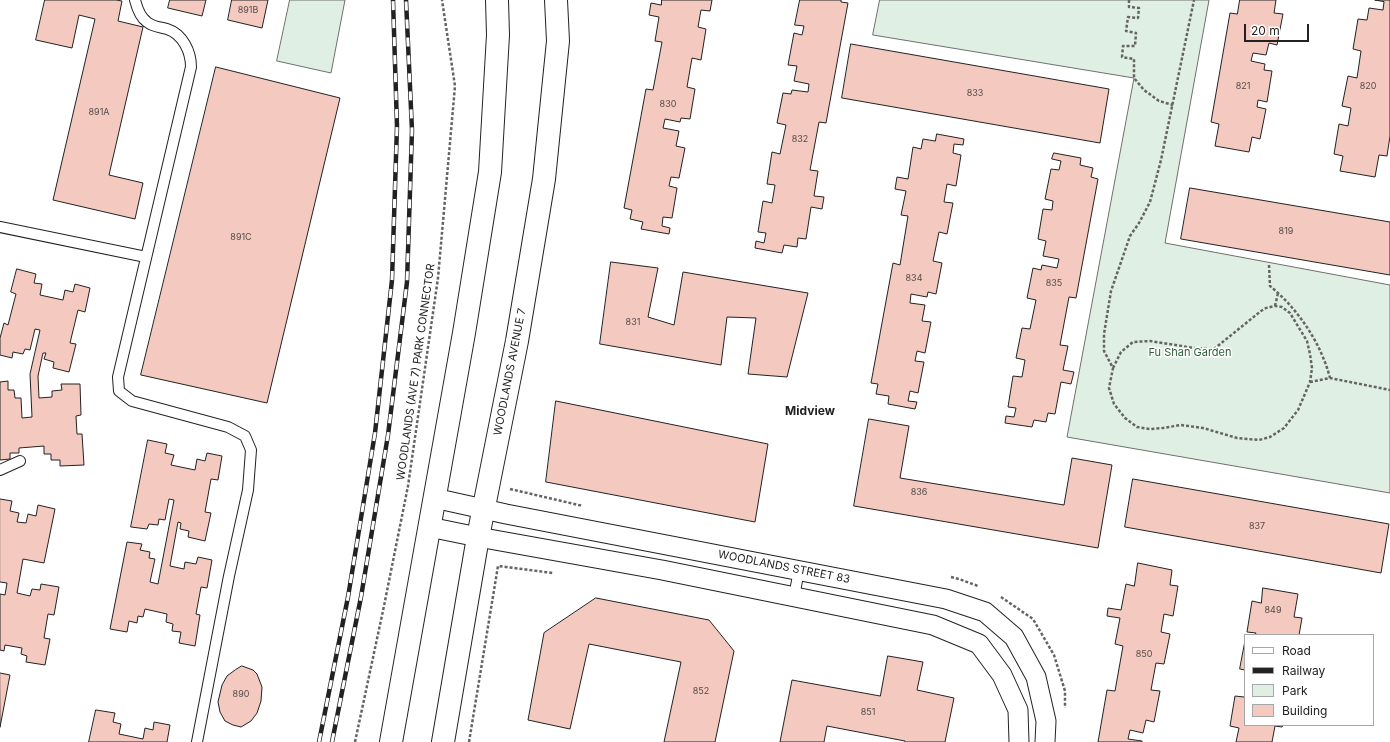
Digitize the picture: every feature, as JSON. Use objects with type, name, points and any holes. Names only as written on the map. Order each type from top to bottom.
[{"type":"main road","points":[[392,742],[464,333],[490,172],[498,35],[497,0]]},
{"type":"main road","name":"WOODLANDS AVENUE 7","points":[[443,742],[478,538],[517,341],[544,178],[558,41],[556,0]]},
{"type":"street","name":"WOODLANDS STREET 83","points":[[434,498],[946,600],[985,612],[1014,637],[1036,677],[1046,721],[1045,742]]},
{"type":"street","points":[[429,526],[478,538],[662,570],[933,625],[978,644],[1002,675],[1018,710],[1019,742]]},
{"type":"lane","points":[[135,0],[141,16],[146,22],[152,26],[172,31],[182,40],[189,52],[191,67],[118,377],[119,391],[132,401],[228,427],[245,436],[251,450],[248,490],[229,576],[197,742]]},
{"type":"lane","points":[[0,227],[146,257]]},
{"type":"lane","points":[[0,470],[20,461]]},
{"type":"lane","points":[[794,597],[799,570]]},
{"type":"path","name":"WOODLANDS (AVE 7) PARK CONNECTOR","points":[[355,742],[408,486],[438,278],[455,86],[442,0]]},
{"type":"path","points":[[1129,0],[1129,7],[1139,8],[1138,18],[1128,17],[1126,31],[1136,33],[1135,46],[1123,46],[1122,57],[1134,59],[1134,78],[1144,90],[1158,101],[1172,105]]},
{"type":"path","points":[[1112,368],[1104,351],[1104,334],[1111,291],[1130,236],[1150,202],[1161,160],[1194,0]]},
{"type":"path","points":[[1269,265],[1270,286],[1278,292],[1299,315],[1326,362],[1330,378]]},
{"type":"path","points":[[1275,306],[1278,292]]},
{"type":"path","points":[[1275,306],[1282,307],[1290,312],[1307,340],[1312,368],[1310,382],[1298,410],[1284,428],[1270,437],[1259,440],[1237,438],[1203,428],[1181,424],[1150,429],[1137,427],[1125,418],[1114,404],[1109,388],[1112,368],[1121,352],[1133,342],[1150,341],[1194,348],[1214,349],[1261,311],[1275,306]]},
{"type":"path","points":[[1310,382],[1330,378],[1390,390]]},
{"type":"path","points":[[469,742],[498,566],[560,574]]},
{"type":"green space","points":[[290,0],[345,0],[331,73],[277,61]]},
{"type":"green space","name":"Fu Shan Garden","points":[[880,0],[1209,0],[1165,243],[1390,285],[1390,493],[1067,437],[1134,78],[873,35]]},
{"type":"building","points":[[45,0],[122,1],[118,21],[143,27],[109,175],[143,183],[135,219],[53,200],[95,19],[79,15],[72,48],[36,40]]},
{"type":"building","points":[[170,0],[206,0],[202,16],[168,8]]},
{"type":"building","points":[[232,0],[268,0],[262,28],[228,20]]},
{"type":"building","points":[[662,0],[712,0],[710,11],[701,10],[698,27],[706,29],[701,60],[692,58],[687,87],[695,89],[690,119],[681,118],[680,122],[665,119],[663,128],[679,131],[676,146],[685,148],[679,178],[671,177],[669,186],[677,188],[672,218],[663,217],[662,226],[670,228],[669,234],[641,229],[643,222],[630,219],[632,210],[624,208],[646,89],[653,90],[662,42],[655,41],[659,17],[649,15],[651,3],[661,5]]},
{"type":"building","points":[[800,0],[841,0],[841,2],[848,3],[826,123],[819,122],[810,170],[818,171],[814,196],[824,197],[822,209],[811,207],[806,239],[798,238],[797,247],[784,245],[782,253],[755,248],[756,241],[764,243],[766,233],[758,232],[763,201],[772,203],[775,185],[767,184],[772,152],[780,154],[786,125],[777,123],[783,93],[791,94],[792,90],[808,92],[809,84],[794,81],[797,66],[788,65],[794,33],[802,35],[804,26],[795,25]]},
{"type":"building","points":[[1240,0],[1276,0],[1274,13],[1283,14],[1277,45],[1269,43],[1266,55],[1253,53],[1251,61],[1265,64],[1264,70],[1272,71],[1267,102],[1258,100],[1257,107],[1266,109],[1260,139],[1252,137],[1249,152],[1215,146],[1219,124],[1211,122],[1230,13],[1237,14]]},
{"type":"building","points":[[1375,0],[1390,0],[1390,136],[1387,156],[1379,155],[1375,177],[1340,171],[1343,156],[1334,154],[1339,124],[1348,126],[1351,108],[1342,106],[1348,76],[1357,78],[1361,51],[1353,49],[1358,19],[1367,20],[1369,8],[1383,10],[1384,2]]},
{"type":"building","points":[[851,44],[1109,89],[1100,143],[842,98]]},
{"type":"building","points":[[216,67],[340,98],[267,403],[141,375]]},
{"type":"building","points":[[937,134],[964,139],[963,145],[954,144],[953,153],[961,155],[956,186],[947,184],[944,202],[953,203],[947,234],[939,232],[933,261],[942,263],[936,294],[928,292],[927,297],[911,294],[910,303],[925,305],[922,321],[931,322],[925,353],[917,351],[915,361],[924,362],[918,393],[910,391],[908,401],[917,402],[915,409],[888,404],[889,396],[876,394],[878,384],[871,383],[893,263],[900,265],[908,216],[901,215],[906,191],[895,189],[897,177],[908,179],[913,147],[921,149],[923,139],[935,141]]},
{"type":"building","points":[[1054,153],[1081,158],[1080,165],[1093,168],[1091,177],[1098,179],[1076,298],[1069,297],[1060,345],[1068,346],[1063,370],[1074,372],[1071,384],[1061,382],[1055,414],[1048,413],[1046,422],[1034,420],[1032,427],[1005,423],[1006,416],[1014,417],[1016,408],[1008,407],[1013,376],[1022,377],[1025,360],[1016,358],[1022,328],[1030,329],[1036,300],[1027,298],[1033,268],[1041,270],[1042,265],[1057,268],[1059,259],[1043,256],[1046,241],[1038,239],[1043,209],[1052,210],[1053,201],[1045,199],[1051,169],[1059,170],[1061,161],[1052,159]]},
{"type":"building","points":[[1190,188],[1390,222],[1390,275],[1181,239]]},
{"type":"building","points":[[611,262],[658,268],[648,317],[674,325],[683,272],[808,293],[787,377],[748,374],[756,318],[727,317],[721,365],[600,344]]},
{"type":"building","points":[[17,269],[36,274],[34,283],[42,284],[40,295],[63,300],[65,290],[73,292],[75,284],[90,288],[85,312],[78,310],[70,343],[76,344],[69,372],[53,368],[54,362],[44,359],[46,353],[43,353],[38,376],[39,398],[52,397],[52,391],[62,390],[61,384],[80,384],[81,415],[76,416],[77,434],[82,434],[84,465],[60,466],[60,460],[51,460],[51,454],[44,454],[44,446],[19,448],[19,453],[10,453],[10,459],[0,460],[0,382],[8,381],[8,390],[14,390],[15,398],[21,398],[22,418],[32,417],[30,374],[40,330],[35,329],[30,350],[25,349],[23,354],[13,352],[12,358],[0,355],[0,338],[4,323],[8,325],[16,294],[11,292]]},
{"type":"building","points":[[556,401],[768,444],[755,522],[546,482]]},
{"type":"building","points":[[869,419],[909,426],[900,478],[1064,505],[1072,458],[1112,465],[1098,548],[854,506]]},
{"type":"building","points":[[148,440],[167,444],[165,453],[174,455],[171,465],[195,470],[197,459],[205,461],[207,453],[222,456],[218,480],[211,479],[205,512],[211,513],[205,541],[188,537],[189,531],[180,529],[181,523],[178,522],[170,566],[184,569],[185,562],[196,564],[198,557],[212,560],[207,588],[201,587],[196,614],[200,615],[195,646],[179,643],[181,632],[172,631],[173,624],[166,622],[167,614],[145,609],[143,617],[138,616],[137,623],[129,621],[127,632],[110,629],[127,542],[142,544],[140,550],[150,552],[149,558],[155,559],[150,582],[158,584],[174,500],[169,499],[165,520],[159,519],[158,525],[149,524],[147,529],[131,527]]},
{"type":"building","points":[[1133,479],[1389,524],[1381,573],[1125,527]]},
{"type":"building","points":[[0,499],[12,501],[10,511],[19,513],[17,522],[26,523],[28,514],[36,516],[38,505],[55,509],[44,563],[23,559],[17,593],[30,596],[32,589],[40,590],[41,584],[59,587],[54,615],[48,614],[44,638],[50,639],[45,665],[26,662],[27,656],[21,654],[22,648],[5,645],[4,651],[0,650],[0,594],[5,595],[7,583],[0,582]]},
{"type":"building","points":[[1138,563],[1172,570],[1170,585],[1178,586],[1173,616],[1164,614],[1161,632],[1170,634],[1164,664],[1156,663],[1151,690],[1160,691],[1154,722],[1146,720],[1143,733],[1130,730],[1128,739],[1142,742],[1098,742],[1107,690],[1115,691],[1123,646],[1115,644],[1120,618],[1107,616],[1108,608],[1121,610],[1126,584],[1134,586]]},
{"type":"building","points":[[1263,588],[1298,594],[1294,617],[1302,618],[1299,634],[1256,634],[1247,632],[1252,601],[1261,603]]},
{"type":"building","points":[[596,598],[709,620],[734,651],[715,742],[664,742],[681,662],[589,644],[570,729],[528,720],[544,633]]},
{"type":"building","points":[[1244,647],[1244,670],[1240,669]]},
{"type":"building","points":[[888,656],[923,662],[917,690],[954,698],[945,742],[905,742],[827,726],[824,742],[780,742],[792,680],[880,696]]},
{"type":"building","points":[[242,666],[253,670],[257,674],[262,687],[261,701],[257,713],[251,721],[241,727],[225,721],[220,712],[218,702],[222,685],[227,676]]},
{"type":"building","points":[[0,673],[10,675],[0,727]]},
{"type":"building","points":[[1235,696],[1244,697],[1244,726],[1275,726],[1272,742],[1236,742],[1239,728],[1230,726]]},
{"type":"building","points":[[96,710],[115,713],[113,722],[121,724],[119,734],[143,739],[145,728],[153,730],[154,722],[170,725],[167,742],[89,742]]},
{"type":"railway","points":[[319,742],[348,597],[375,433],[392,280],[397,126],[393,0]]},
{"type":"railway","points":[[332,742],[361,597],[388,435],[407,282],[412,130],[406,0]]},
{"type":"district","name":"Midview","points":[[810,411]]}]
